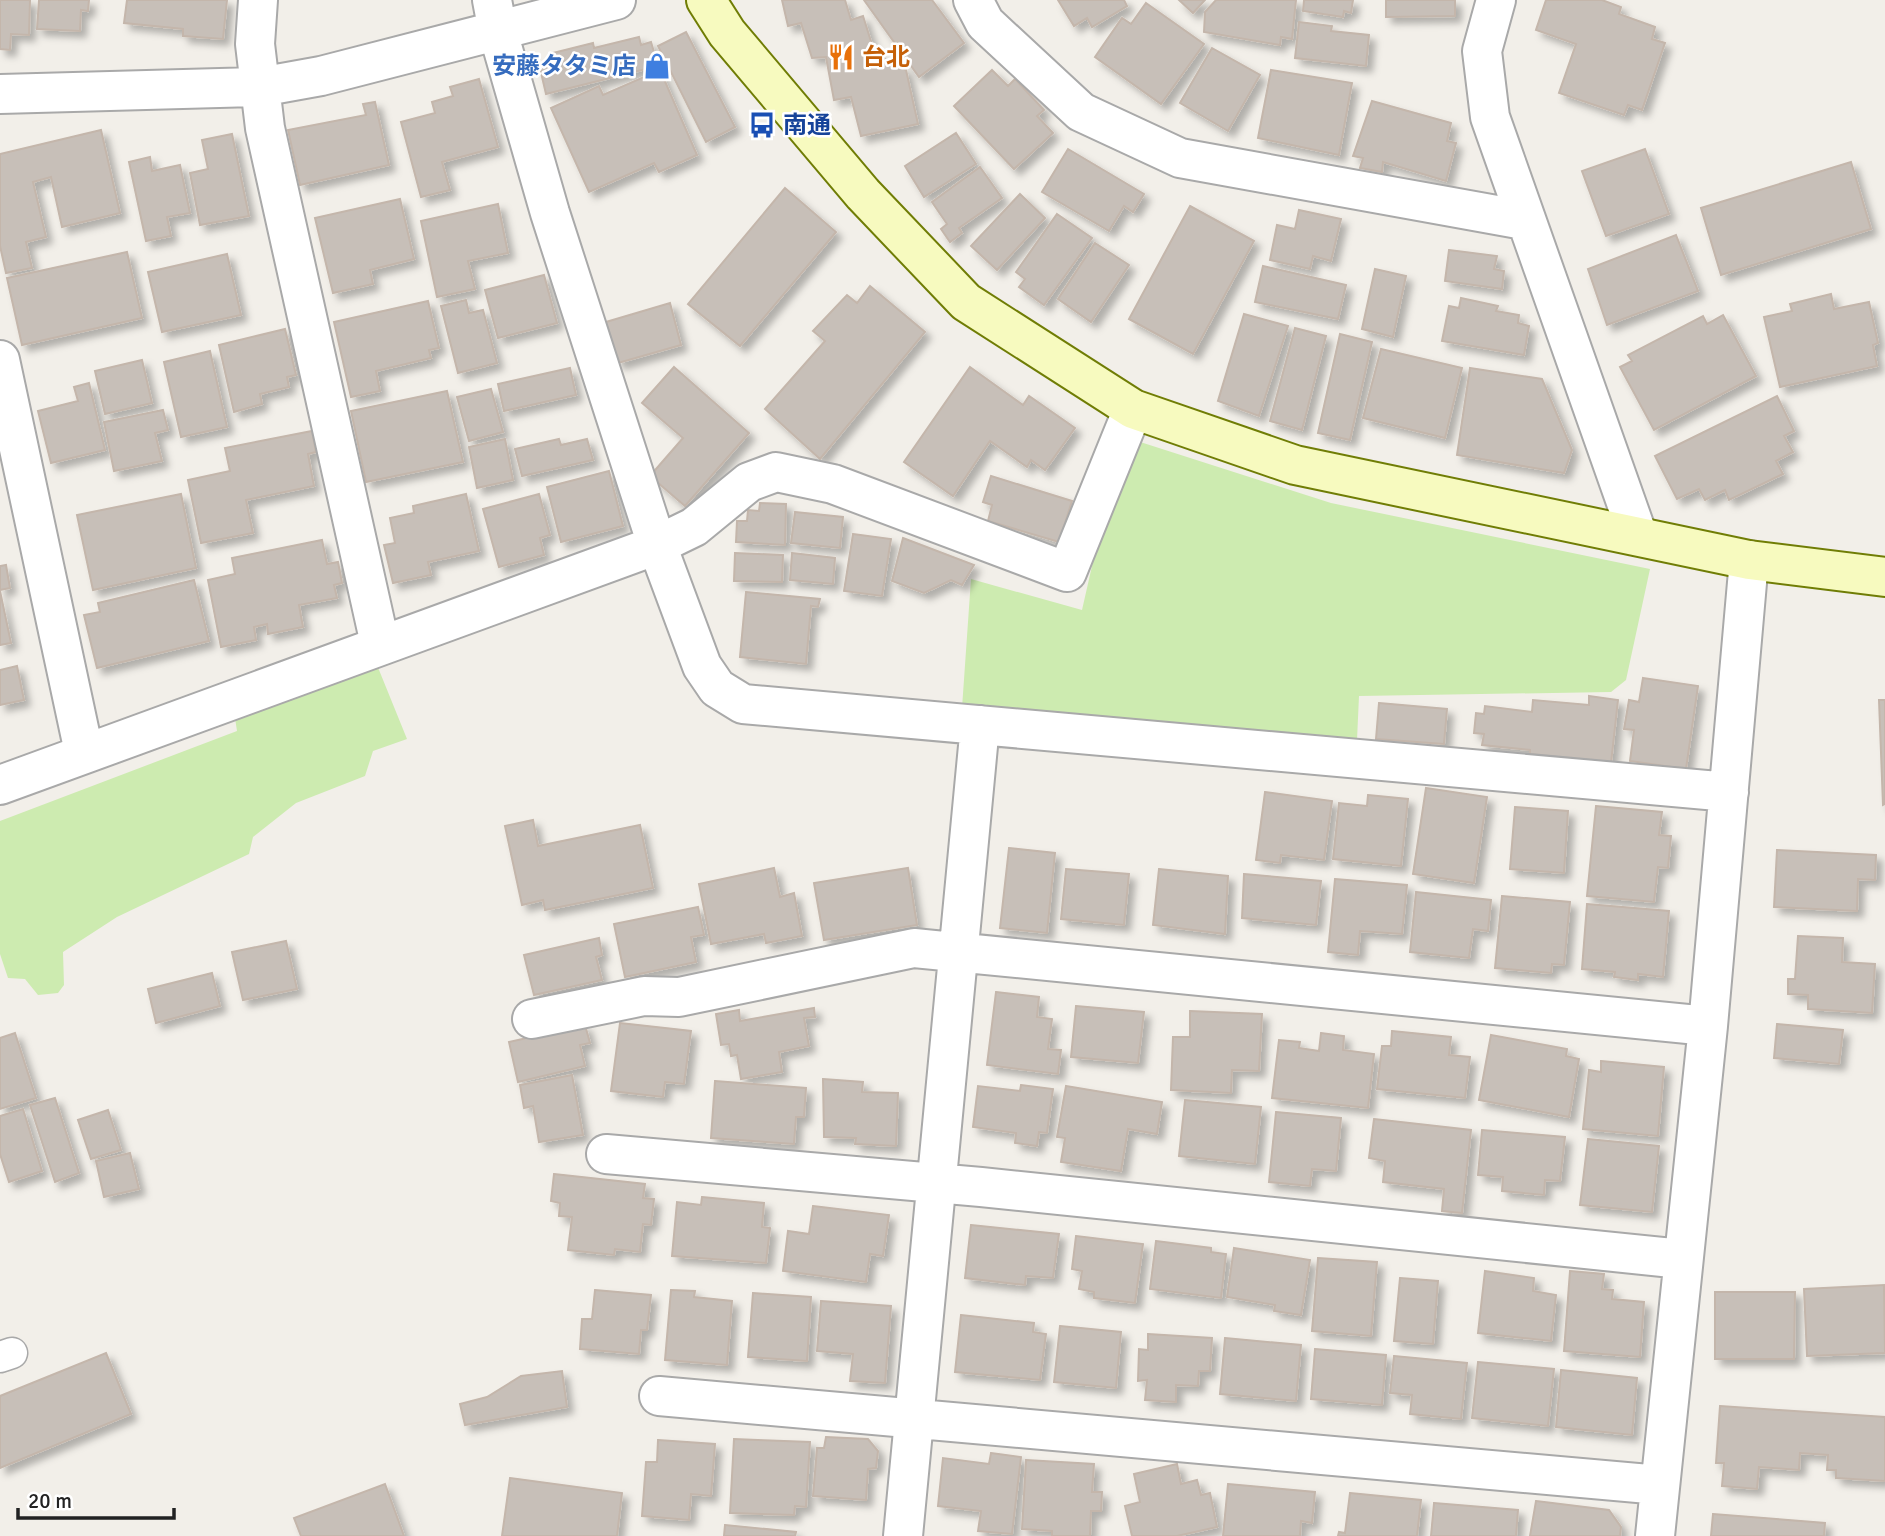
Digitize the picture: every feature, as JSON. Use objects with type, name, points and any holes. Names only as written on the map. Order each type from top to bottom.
[{"type":"street","points":[[258,0],[255,44],[265,128],[380,644]]},
{"type":"street","points":[[0,94],[260,87],[321,76],[495,16],[616,0]]},
{"type":"street","points":[[706,0],[727,33],[863,194],[966,302],[1133,409],[1295,465],[1749,560],[1885,577]]},
{"type":"street","points":[[974,0],[985,23],[1082,112],[1180,158],[1524,220]]},
{"type":"street","points":[[1496,0],[1482,51],[1490,117],[1524,220],[1638,536]]},
{"type":"street","points":[[495,16],[550,212],[657,545],[702,666],[717,688],[734,699],[743,704],[1728,792]]},
{"type":"street","points":[[0,360],[84,752]]},
{"type":"street","points":[[0,785],[84,752],[657,545],[694,527],[749,482],[776,472],[833,484],[1067,572],[1133,409]]},
{"type":"street","points":[[1655,1536],[1707,1026],[1749,560]]},
{"type":"street","points":[[903,1536],[980,725]]},
{"type":"street","points":[[532,1019],[644,996],[679,997],[915,948],[1707,1026]]},
{"type":"street","points":[[606,1154],[937,1183],[1682,1259]]},
{"type":"street","points":[[659,1396],[1660,1485]]},
{"type":"green space","points":[[1134,440],[1331,503],[1650,569],[1626,680],[1611,692],[1359,696],[1357,740],[962,708],[971,579],[1082,610],[1102,522]]},
{"type":"green space","points":[[377,665],[407,739],[373,751],[365,776],[296,803],[253,837],[249,854],[117,917],[63,952],[64,985],[58,993],[38,995],[25,979],[8,978],[0,954],[0,821],[237,731],[235,718]]},
{"type":"building","points":[[0,0],[30,0],[29,35],[11,34],[10,50],[0,49]]},
{"type":"building","points":[[39,0],[89,0],[88,11],[81,10],[80,31],[37,29]]},
{"type":"building","points":[[127,0],[227,0],[223,39],[183,36],[183,29],[124,23]]},
{"type":"building","points":[[782,0],[845,0],[851,20],[863,16],[875,54],[906,70],[918,124],[861,136],[851,97],[834,100],[826,57],[812,58],[801,23],[788,26]]},
{"type":"building","points":[[864,0],[932,0],[964,43],[919,77]]},
{"type":"building","points":[[1058,0],[1124,0],[1127,6],[1092,27],[1087,18],[1074,26]]},
{"type":"building","points":[[1179,0],[1205,0],[1193,13]]},
{"type":"building","points":[[1216,0],[1296,0],[1292,39],[1281,37],[1280,45],[1204,32],[1205,12]]},
{"type":"building","points":[[1304,0],[1353,0],[1351,13],[1344,11],[1343,17],[1303,11]]},
{"type":"building","points":[[1386,0],[1455,0],[1455,16],[1386,17]]},
{"type":"building","points":[[1546,0],[1602,0],[1621,7],[1619,14],[1655,27],[1652,39],[1665,43],[1642,110],[1628,105],[1624,115],[1559,93],[1576,44],[1536,30]]},
{"type":"building","points":[[1146,3],[1204,44],[1161,104],[1095,57],[1122,18],[1131,24]]},
{"type":"building","points":[[1299,22],[1332,26],[1331,31],[1369,35],[1366,66],[1295,58]]},
{"type":"building","points":[[686,32],[735,127],[706,142],[658,46]]},
{"type":"building","points":[[639,37],[641,45],[651,42],[658,66],[546,94],[539,64],[551,61],[549,54],[593,43],[594,48]]},
{"type":"building","points":[[1212,48],[1260,75],[1228,131],[1180,103]]},
{"type":"building","points":[[660,70],[697,155],[659,172],[654,163],[589,192],[551,108],[599,86],[603,95]]},
{"type":"building","points":[[992,70],[1008,86],[1015,79],[1044,110],[1037,116],[1053,133],[1014,169],[954,106]]},
{"type":"building","points":[[1271,70],[1352,83],[1339,155],[1258,138]]},
{"type":"building","points":[[479,79],[498,147],[442,162],[450,190],[421,197],[401,122],[435,113],[432,102],[453,96],[450,87]]},
{"type":"building","points":[[1372,101],[1451,123],[1447,141],[1456,143],[1446,181],[1383,162],[1382,172],[1360,168],[1363,158],[1353,156]]},
{"type":"building","points":[[375,102],[389,165],[300,185],[288,130],[366,115],[363,104]]},
{"type":"building","points":[[101,130],[120,213],[62,227],[51,177],[33,182],[46,237],[26,242],[32,268],[6,273],[0,246],[0,154]]},
{"type":"building","points":[[956,133],[976,164],[924,197],[905,166]]},
{"type":"building","points":[[232,134],[249,216],[200,225],[190,173],[208,169],[202,140]]},
{"type":"building","points":[[1068,149],[1144,194],[1133,212],[1124,206],[1109,231],[1042,192]]},
{"type":"building","points":[[1645,149],[1669,214],[1606,236],[1582,171]]},
{"type":"building","points":[[150,157],[152,171],[180,165],[190,213],[167,217],[171,236],[146,241],[129,162]]},
{"type":"building","points":[[1851,162],[1871,229],[1721,275],[1701,208]]},
{"type":"building","points":[[980,167],[1002,198],[959,228],[962,233],[950,242],[941,229],[947,224],[932,202]]},
{"type":"building","points":[[785,188],[836,232],[740,346],[688,304]]},
{"type":"building","points":[[1020,194],[1045,218],[997,270],[971,246]]},
{"type":"building","points":[[400,199],[414,259],[370,270],[373,284],[333,293],[315,218]]},
{"type":"building","points":[[498,204],[508,253],[468,261],[475,289],[437,297],[421,221]]},
{"type":"building","points":[[1190,206],[1254,241],[1193,354],[1129,319]]},
{"type":"building","points":[[1299,210],[1341,219],[1331,261],[1313,256],[1310,269],[1270,260],[1277,225],[1295,229]]},
{"type":"building","points":[[1057,214],[1092,238],[1044,305],[1019,287],[1025,279],[1016,272]]},
{"type":"building","points":[[1676,235],[1698,291],[1607,325],[1588,269]]},
{"type":"building","points":[[1095,243],[1129,265],[1091,322],[1058,299]]},
{"type":"building","points":[[1449,250],[1497,256],[1494,269],[1504,271],[1502,289],[1445,281]]},
{"type":"building","points":[[127,252],[142,318],[22,345],[7,278]]},
{"type":"building","points":[[227,254],[241,315],[162,332],[148,272]]},
{"type":"building","points":[[1263,266],[1346,285],[1338,319],[1255,302]]},
{"type":"building","points":[[1375,269],[1406,276],[1393,337],[1362,329]]},
{"type":"building","points":[[544,275],[557,323],[498,338],[485,290]]},
{"type":"building","points":[[870,286],[925,332],[820,459],[765,409],[825,341],[813,331],[847,295],[857,303]]},
{"type":"building","points":[[1831,294],[1834,309],[1869,302],[1878,343],[1873,345],[1877,366],[1780,387],[1764,317],[1792,311],[1790,304]]},
{"type":"building","points":[[1461,298],[1498,306],[1496,311],[1519,315],[1518,323],[1529,326],[1524,355],[1442,341],[1449,306],[1459,308]]},
{"type":"building","points":[[466,300],[469,313],[483,310],[497,363],[458,373],[441,306]]},
{"type":"building","points":[[428,301],[439,348],[429,350],[431,358],[376,371],[380,391],[351,397],[334,322]]},
{"type":"building","points":[[670,303],[681,345],[618,363],[606,322]]},
{"type":"building","points":[[1244,314],[1288,326],[1259,416],[1218,401]]},
{"type":"building","points":[[1723,315],[1756,376],[1654,430],[1620,367],[1632,361],[1628,355],[1703,316],[1707,324]]},
{"type":"building","points":[[1295,328],[1326,336],[1302,430],[1270,421]]},
{"type":"building","points":[[285,329],[296,375],[287,377],[289,387],[260,394],[262,404],[234,412],[219,345]]},
{"type":"building","points":[[1340,334],[1372,342],[1350,440],[1318,433]]},
{"type":"building","points":[[1381,349],[1462,368],[1445,438],[1363,418]]},
{"type":"building","points":[[210,351],[227,427],[181,437],[164,362]]},
{"type":"building","points":[[142,360],[152,403],[105,414],[95,371]]},
{"type":"building","points":[[674,367],[749,433],[685,506],[650,476],[683,438],[642,403]]},
{"type":"building","points":[[970,367],[1023,405],[1029,396],[1075,428],[1045,470],[1031,460],[1027,467],[990,441],[953,496],[904,462]]},
{"type":"building","points":[[570,368],[576,395],[504,411],[498,384]]},
{"type":"building","points":[[1470,368],[1542,379],[1572,450],[1564,473],[1457,455]]},
{"type":"building","points":[[89,383],[105,450],[51,463],[38,411],[78,401],[74,387]]},
{"type":"building","points":[[491,389],[503,432],[469,441],[457,397]]},
{"type":"building","points":[[447,391],[463,462],[366,482],[351,411]]},
{"type":"building","points":[[1777,396],[1794,431],[1784,436],[1793,452],[1776,461],[1783,474],[1729,500],[1725,490],[1705,500],[1699,489],[1677,499],[1655,456]]},
{"type":"building","points":[[163,410],[168,430],[155,433],[162,461],[114,471],[104,422]]},
{"type":"building","points":[[312,431],[316,452],[308,454],[314,486],[246,500],[253,533],[201,543],[188,480],[230,471],[225,448]]},
{"type":"building","points":[[505,439],[513,480],[477,488],[469,447]]},
{"type":"building","points":[[559,439],[561,445],[587,439],[593,460],[522,476],[515,449]]},
{"type":"building","points":[[609,471],[623,526],[561,542],[547,487]]},
{"type":"building","points":[[991,476],[1072,501],[1059,542],[988,521],[992,505],[983,502]]},
{"type":"building","points":[[181,494],[196,568],[93,590],[77,515]]},
{"type":"building","points":[[466,494],[479,551],[428,562],[431,575],[393,583],[384,545],[395,543],[390,518],[414,513],[413,506]]},
{"type":"building","points":[[539,494],[550,535],[540,538],[544,555],[499,567],[483,509]]},
{"type":"building","points":[[760,503],[786,504],[785,545],[736,542],[737,521],[747,521],[748,510],[759,511]]},
{"type":"building","points":[[795,512],[843,517],[840,548],[791,543]]},
{"type":"building","points":[[853,534],[891,539],[882,596],[844,591]]},
{"type":"building","points":[[903,538],[974,565],[962,585],[951,580],[924,593],[892,581]]},
{"type":"building","points":[[322,540],[327,564],[338,562],[342,583],[334,585],[337,598],[299,605],[303,627],[268,634],[267,624],[254,627],[256,640],[221,647],[208,580],[235,574],[232,558]]},
{"type":"building","points":[[735,553],[783,555],[782,582],[734,581]]},
{"type":"building","points":[[792,553],[835,558],[833,584],[790,580]]},
{"type":"building","points":[[6,565],[10,588],[0,590],[0,566]]},
{"type":"building","points":[[194,580],[209,641],[97,668],[84,615],[100,612],[98,603]]},
{"type":"building","points":[[0,591],[11,643],[0,645]]},
{"type":"building","points":[[746,592],[820,599],[818,607],[811,606],[806,664],[740,657]]},
{"type":"building","points":[[17,666],[24,700],[0,705],[0,670]]},
{"type":"building","points":[[1643,678],[1698,686],[1686,769],[1630,761],[1634,730],[1624,729],[1629,700],[1639,702]]},
{"type":"building","points":[[1589,696],[1618,700],[1611,763],[1530,754],[1530,750],[1482,745],[1484,734],[1474,733],[1476,713],[1484,714],[1485,706],[1532,712],[1533,700],[1589,705]]},
{"type":"building","points":[[1879,700],[1885,700],[1883,805]]},
{"type":"building","points":[[1379,703],[1447,709],[1444,744],[1376,739]]},
{"type":"building","points":[[1426,788],[1487,797],[1474,883],[1413,874]]},
{"type":"building","points":[[1265,792],[1332,801],[1324,860],[1281,855],[1280,863],[1256,860]]},
{"type":"building","points":[[1368,795],[1408,799],[1401,866],[1333,859],[1339,803],[1367,806]]},
{"type":"building","points":[[1596,806],[1662,812],[1659,835],[1671,836],[1668,868],[1658,867],[1654,902],[1587,896]]},
{"type":"building","points":[[1515,807],[1568,811],[1564,873],[1510,869]]},
{"type":"building","points":[[533,820],[538,846],[640,825],[653,888],[545,910],[543,900],[522,905],[505,826]]},
{"type":"building","points":[[1009,848],[1055,853],[1047,933],[1000,928]]},
{"type":"building","points":[[1777,850],[1876,855],[1875,880],[1858,879],[1857,911],[1774,907]]},
{"type":"building","points":[[774,868],[780,897],[794,893],[802,936],[766,943],[764,934],[711,944],[699,884]]},
{"type":"building","points":[[908,868],[917,925],[824,940],[814,883]]},
{"type":"building","points":[[1066,869],[1129,874],[1124,925],[1061,919]]},
{"type":"building","points":[[1159,869],[1228,876],[1225,934],[1153,925]]},
{"type":"building","points":[[1244,874],[1321,881],[1316,925],[1242,918]]},
{"type":"building","points":[[1335,879],[1407,885],[1402,934],[1360,931],[1358,955],[1328,952]]},
{"type":"building","points":[[1416,892],[1491,900],[1488,931],[1473,929],[1469,958],[1410,952]]},
{"type":"building","points":[[1502,896],[1570,902],[1564,965],[1552,964],[1551,973],[1495,968]]},
{"type":"building","points":[[1587,904],[1669,911],[1663,977],[1638,974],[1638,980],[1614,977],[1615,972],[1582,969]]},
{"type":"building","points":[[698,907],[704,935],[691,937],[696,962],[625,977],[614,924]]},
{"type":"building","points":[[1798,936],[1843,938],[1842,962],[1875,964],[1872,1013],[1808,1009],[1808,995],[1788,994],[1788,979],[1795,979]]},
{"type":"building","points":[[599,938],[602,955],[596,957],[602,980],[534,995],[524,955]]},
{"type":"building","points":[[286,941],[297,989],[243,1000],[232,952]]},
{"type":"building","points":[[212,973],[220,1006],[156,1023],[148,989]]},
{"type":"building","points":[[996,992],[1039,997],[1037,1017],[1052,1019],[1048,1049],[1061,1050],[1058,1074],[987,1065]]},
{"type":"building","points":[[1076,1006],[1144,1012],[1138,1063],[1071,1057]]},
{"type":"building","points":[[814,1008],[815,1017],[804,1018],[809,1046],[779,1052],[782,1072],[741,1079],[737,1055],[731,1056],[729,1044],[721,1045],[716,1014],[739,1010],[740,1021]]},
{"type":"building","points":[[1190,1011],[1262,1014],[1259,1071],[1232,1070],[1231,1093],[1171,1090],[1173,1037],[1190,1037]]},
{"type":"building","points":[[620,1023],[691,1031],[684,1084],[665,1082],[663,1097],[611,1091]]},
{"type":"building","points":[[1777,1024],[1843,1030],[1839,1064],[1774,1058]]},
{"type":"building","points":[[585,1025],[590,1043],[580,1045],[585,1066],[518,1082],[509,1042]]},
{"type":"building","points":[[1392,1031],[1451,1037],[1449,1055],[1470,1057],[1465,1098],[1377,1089],[1382,1046],[1391,1046]]},
{"type":"building","points":[[15,1033],[36,1098],[0,1109],[0,1038]]},
{"type":"building","points":[[1321,1033],[1344,1036],[1343,1050],[1374,1054],[1368,1108],[1272,1098],[1279,1040],[1300,1042],[1299,1048],[1319,1051]]},
{"type":"building","points":[[1491,1035],[1567,1049],[1566,1056],[1579,1059],[1569,1117],[1479,1100]]},
{"type":"building","points":[[1601,1061],[1664,1067],[1658,1136],[1583,1129],[1589,1070],[1601,1072]]},
{"type":"building","points":[[572,1075],[583,1135],[539,1142],[533,1106],[524,1108],[520,1085]]},
{"type":"building","points":[[823,1079],[863,1082],[862,1092],[898,1093],[896,1146],[855,1144],[856,1138],[824,1137]]},
{"type":"building","points":[[715,1081],[806,1088],[804,1117],[796,1117],[794,1144],[711,1138]]},
{"type":"building","points":[[1021,1085],[1053,1089],[1047,1133],[1039,1132],[1037,1146],[1015,1143],[1016,1133],[973,1127],[978,1086],[1020,1091]]},
{"type":"building","points":[[1066,1086],[1162,1102],[1157,1134],[1128,1129],[1121,1171],[1061,1162],[1065,1138],[1057,1137]]},
{"type":"building","points":[[55,1098],[79,1173],[55,1182],[30,1105]]},
{"type":"building","points":[[1185,1100],[1261,1107],[1255,1164],[1179,1156]]},
{"type":"building","points":[[23,1109],[42,1171],[9,1182],[0,1154],[0,1116]]},
{"type":"building","points":[[108,1110],[121,1150],[91,1159],[78,1120]]},
{"type":"building","points":[[1276,1112],[1341,1118],[1336,1171],[1312,1169],[1310,1186],[1269,1182]]},
{"type":"building","points":[[1374,1119],[1471,1130],[1462,1213],[1442,1211],[1444,1189],[1383,1182],[1385,1161],[1369,1158]]},
{"type":"building","points":[[1482,1130],[1565,1137],[1560,1181],[1545,1180],[1544,1195],[1502,1191],[1503,1177],[1478,1175]]},
{"type":"building","points":[[1588,1139],[1659,1146],[1652,1212],[1580,1205]]},
{"type":"building","points":[[130,1153],[139,1189],[104,1197],[96,1161]]},
{"type":"building","points":[[554,1174],[645,1184],[643,1198],[654,1199],[651,1225],[643,1224],[640,1252],[615,1249],[614,1255],[568,1250],[572,1217],[559,1216],[560,1203],[551,1201]]},
{"type":"building","points":[[702,1197],[764,1203],[762,1227],[770,1228],[766,1263],[672,1256],[677,1202],[701,1205]]},
{"type":"building","points":[[813,1206],[889,1215],[883,1256],[870,1254],[866,1282],[783,1271],[788,1231],[809,1234]]},
{"type":"building","points":[[971,1225],[1059,1234],[1053,1278],[1026,1276],[1025,1285],[965,1278]]},
{"type":"building","points":[[1076,1236],[1143,1244],[1135,1303],[1094,1298],[1094,1292],[1079,1289],[1082,1271],[1072,1269]]},
{"type":"building","points":[[1156,1241],[1211,1248],[1211,1252],[1226,1254],[1221,1298],[1150,1289]]},
{"type":"building","points":[[1234,1248],[1310,1260],[1301,1315],[1274,1311],[1275,1305],[1227,1297]]},
{"type":"building","points":[[1318,1258],[1377,1262],[1371,1336],[1312,1331]]},
{"type":"building","points":[[1485,1271],[1534,1278],[1533,1291],[1556,1295],[1551,1341],[1478,1333]]},
{"type":"building","points":[[1570,1271],[1604,1274],[1602,1289],[1613,1290],[1612,1299],[1644,1302],[1640,1357],[1564,1351]]},
{"type":"building","points":[[1400,1278],[1438,1281],[1433,1344],[1394,1341]]},
{"type":"building","points":[[1884,1285],[1885,1353],[1807,1356],[1804,1289]]},
{"type":"building","points":[[595,1290],[651,1295],[647,1330],[641,1330],[639,1354],[580,1349],[582,1319],[592,1319]]},
{"type":"building","points":[[671,1290],[695,1291],[694,1297],[732,1301],[727,1365],[665,1360]]},
{"type":"building","points":[[1715,1292],[1795,1292],[1794,1359],[1715,1359]]},
{"type":"building","points":[[753,1293],[811,1297],[807,1361],[748,1357]]},
{"type":"building","points":[[821,1301],[891,1306],[885,1383],[850,1381],[853,1354],[817,1351]]},
{"type":"building","points":[[961,1315],[1034,1323],[1033,1332],[1046,1334],[1040,1380],[955,1372]]},
{"type":"building","points":[[1060,1326],[1121,1332],[1116,1388],[1054,1382]]},
{"type":"building","points":[[1148,1334],[1212,1338],[1210,1371],[1199,1371],[1198,1386],[1176,1385],[1176,1402],[1145,1400],[1147,1380],[1138,1381],[1139,1349],[1148,1350]]},
{"type":"building","points":[[1225,1338],[1301,1345],[1296,1401],[1220,1394]]},
{"type":"building","points":[[1315,1349],[1386,1355],[1382,1405],[1311,1399]]},
{"type":"building","points":[[106,1353],[131,1414],[0,1468],[0,1396]]},
{"type":"building","points":[[1394,1356],[1467,1363],[1461,1419],[1410,1414],[1412,1395],[1390,1393]]},
{"type":"building","points":[[1478,1362],[1554,1369],[1548,1426],[1472,1418]]},
{"type":"building","points":[[1561,1370],[1637,1378],[1632,1435],[1556,1427]]},
{"type":"building","points":[[562,1371],[567,1407],[465,1425],[460,1404],[487,1397],[521,1376]]},
{"type":"building","points":[[1720,1406],[1885,1417],[1885,1481],[1836,1478],[1836,1470],[1827,1470],[1828,1455],[1800,1453],[1799,1470],[1759,1467],[1757,1489],[1722,1486],[1724,1463],[1716,1463]]},
{"type":"building","points":[[826,1437],[868,1439],[878,1451],[876,1468],[868,1469],[866,1500],[813,1496],[817,1448],[824,1448]]},
{"type":"building","points":[[734,1439],[810,1442],[806,1507],[795,1506],[794,1515],[730,1513]]},
{"type":"building","points":[[658,1440],[715,1444],[711,1496],[691,1494],[689,1520],[642,1516],[646,1462],[657,1462]]},
{"type":"building","points":[[991,1453],[1021,1457],[1012,1534],[978,1531],[981,1511],[938,1506],[943,1458],[989,1464]]},
{"type":"building","points":[[1026,1460],[1094,1464],[1092,1492],[1102,1492],[1101,1511],[1091,1511],[1090,1536],[1052,1536],[1052,1531],[1022,1529]]},
{"type":"building","points":[[1177,1464],[1181,1484],[1197,1480],[1201,1495],[1210,1493],[1217,1527],[1177,1536],[1132,1536],[1125,1506],[1140,1502],[1134,1474]]},
{"type":"building","points":[[510,1478],[622,1493],[617,1536],[502,1536]]},
{"type":"building","points":[[385,1484],[404,1536],[301,1536],[294,1518]]},
{"type":"building","points":[[1228,1484],[1315,1492],[1312,1523],[1301,1521],[1300,1536],[1223,1536]]},
{"type":"building","points":[[1350,1493],[1421,1500],[1417,1536],[1338,1536],[1339,1532],[1345,1533]]},
{"type":"building","points":[[1536,1501],[1609,1510],[1621,1527],[1620,1536],[1530,1536]]},
{"type":"building","points":[[1434,1503],[1518,1510],[1516,1536],[1431,1536]]},
{"type":"building","points":[[1713,1514],[1825,1523],[1824,1536],[1711,1536]]},
{"type":"building","points":[[725,1525],[796,1532],[795,1536],[724,1536]]},
{"type":"place","name":"台北","points":[[841,57]]},
{"type":"place","name":"安藤タタミ店","points":[[657,66]]},
{"type":"place","name":"南通","points":[[762,125]]}]
